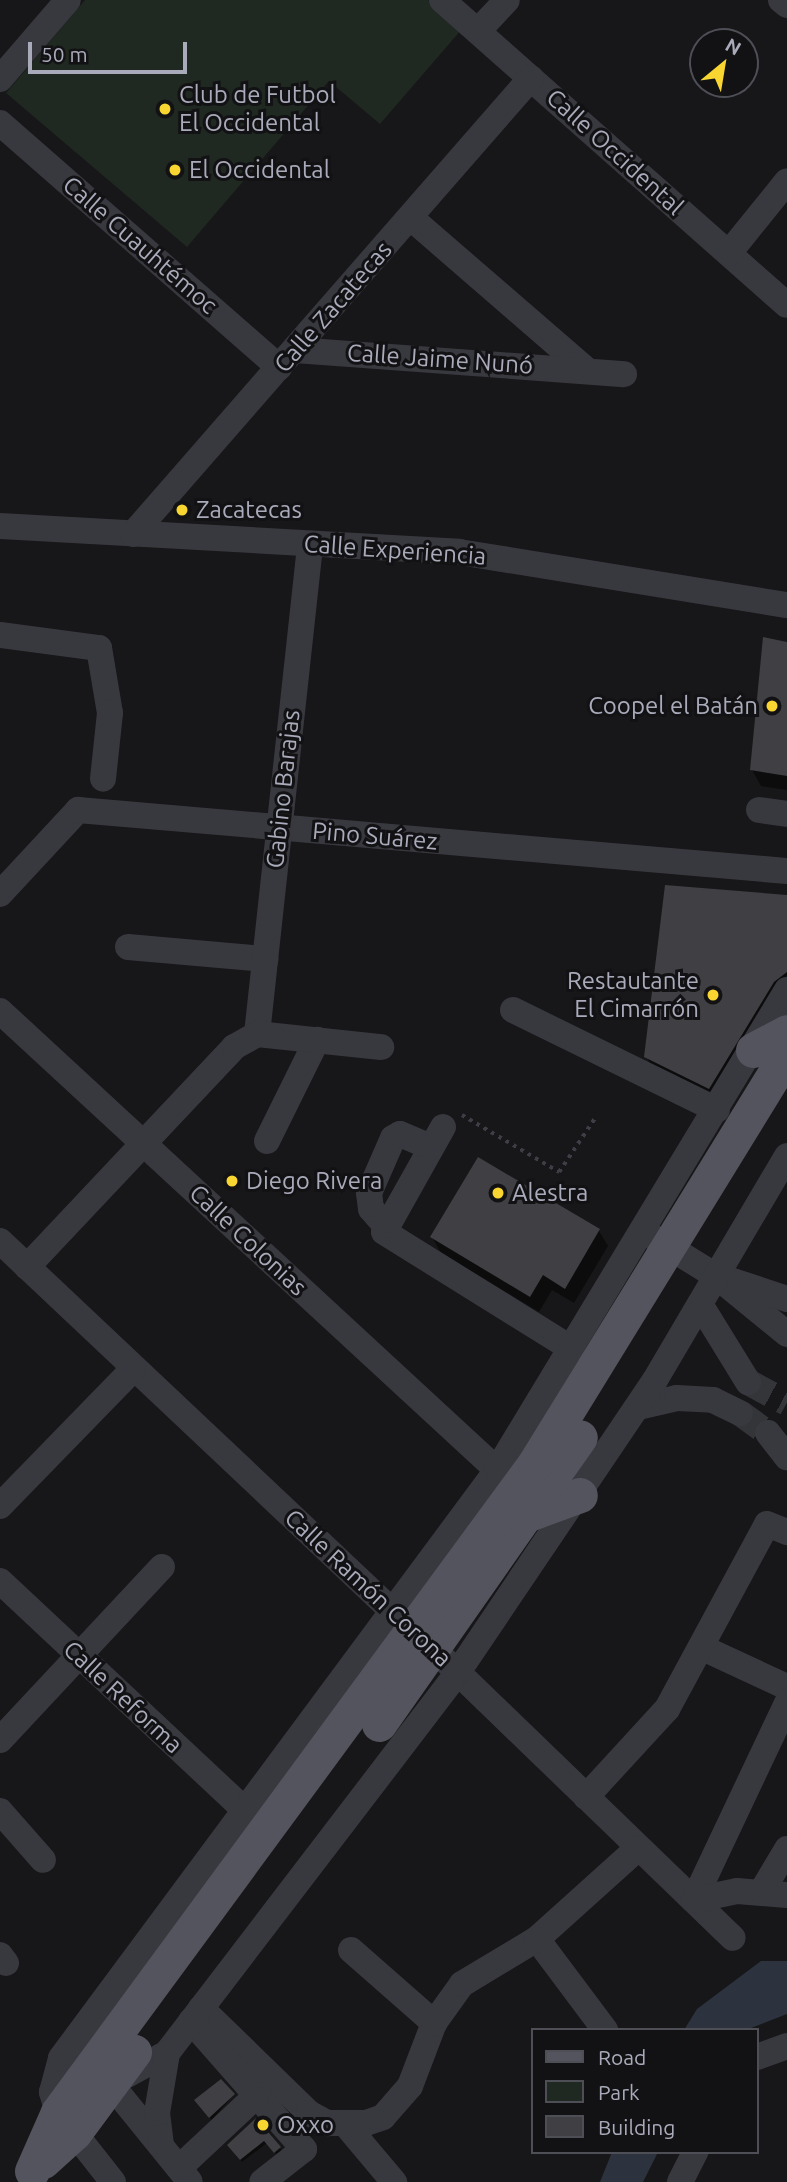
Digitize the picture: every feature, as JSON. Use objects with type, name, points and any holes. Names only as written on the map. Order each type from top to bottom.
[{"type":"main road","points":[[753,1050],[787,1032]]},
{"type":"main road","points":[[28,2177],[66,2122],[425,1642],[531,1513],[681,1254],[787,1053]]},
{"type":"main road","points":[[425,1642],[536,1463],[787,1099]]},
{"type":"main road","points":[[531,1513],[580,1495]]},
{"type":"street","points":[[0,79],[68,0]]},
{"type":"street","name":"Calle Occidental","points":[[443,0],[787,305]]},
{"type":"street","points":[[478,31],[507,0]]},
{"type":"street","points":[[781,0],[787,5]]},
{"type":"street","name":"Calle Zacatecas","points":[[133,534],[531,78]]},
{"type":"street","name":"Calle Cuauhtémoc","points":[[0,123],[287,358]]},
{"type":"street","points":[[729,253],[787,181]]},
{"type":"street","points":[[411,218],[584,368]]},
{"type":"street","name":"Calle Jaime Nunó","points":[[287,358],[584,368],[624,374]]},
{"type":"street","points":[[0,507],[12,527]]},
{"type":"street","name":"Calle Experiencia","points":[[12,527],[310,544],[573,566],[787,605]]},
{"type":"street","name":"Gabino Barajas","points":[[257,1034],[310,544]]},
{"type":"street","points":[[0,635],[99,648],[110,713],[103,779]]},
{"type":"street","name":"Pino Suárez","points":[[0,894],[78,810],[787,872]]},
{"type":"street","points":[[759,810],[787,814]]},
{"type":"street","points":[[128,947],[265,959]]},
{"type":"street","points":[[748,1382],[700,1304],[681,1254],[718,1110],[787,990]]},
{"type":"street","points":[[513,1010],[718,1110]]},
{"type":"street","name":"Calle Colonias","points":[[0,1011],[497,1470]]},
{"type":"street","points":[[27,1267],[234,1047],[257,1034],[381,1047]]},
{"type":"street","points":[[267,1141],[317,1040]]},
{"type":"street","points":[[385,1225],[437,1138],[400,1134],[393,1138],[369,1194],[371,1209],[385,1225],[389,1237],[572,1349]]},
{"type":"street","points":[[161,2146],[157,2113],[167,2053],[196,2015],[425,1642],[497,1470],[572,1349],[681,1254],[787,1156]]},
{"type":"street","name":"Calle Ramón Corona","points":[[0,1241],[425,1642],[733,1938]]},
{"type":"street","points":[[681,1254],[787,1299]]},
{"type":"street","points":[[681,1254],[787,1334]]},
{"type":"street","points":[[113,2182],[66,2122],[52,2092],[61,2058],[247,1812],[580,1495],[700,1304]]},
{"type":"street","points":[[0,1506],[134,1367]]},
{"type":"street","points":[[638,1406],[677,1398],[713,1401],[740,1413]]},
{"type":"street","points":[[768,1433],[787,1457]]},
{"type":"street","points":[[586,1797],[629,1757],[705,1649],[777,1528]]},
{"type":"street","points":[[0,1740],[162,1567]]},
{"type":"street","name":"Calle Reforma","points":[[0,1581],[247,1812]]},
{"type":"street","points":[[705,1649],[787,1686]]},
{"type":"street","points":[[694,1900],[787,1703]]},
{"type":"street","points":[[0,1811],[43,1860]]},
{"type":"street","points":[[196,2015],[309,2113],[346,2125],[383,2116],[398,2103],[434,2023],[462,1984],[537,1939],[638,1848]]},
{"type":"street","points":[[694,1900],[774,1893],[787,1849]]},
{"type":"street","points":[[537,1939],[603,2028]]},
{"type":"street","points":[[351,1950],[434,2023]]},
{"type":"street","points":[[196,2015],[257,2095],[304,2149],[262,2182]]},
{"type":"street","points":[[167,2053],[102,2074],[185,2175],[257,2095]]},
{"type":"street","points":[[346,2125],[394,2182]]},
{"type":"path","points":[[437,1138],[468,1115],[559,1172],[595,1118]]},
{"type":"green space","name":"Club de Futbol El Occidental","points":[[85,0],[428,0],[462,29],[380,124],[329,81],[187,247],[6,93]]},
{"type":"shaded area","points":[[761,1961],[787,1961],[787,2014],[751,2028],[685,2028],[697,2009]]},
{"type":"shaded area","points":[[611,2154],[657,2154],[643,2182],[600,2182]]},
{"type":"building","name":"Coopel el Batán","points":[[763,637],[787,642],[787,776],[750,770]]},
{"type":"building","name":"Restautante El Cimarrón","points":[[665,885],[787,895],[787,972],[774,982],[709,1089],[644,1057]]},
{"type":"building","name":"Alestra","points":[[478,1157],[600,1229],[565,1289],[543,1275],[530,1297],[430,1237]]},
{"type":"building","name":"Oxxo","points":[[221,2079],[235,2094],[209,2118],[194,2100]]},
{"type":"building","points":[[256,2118],[281,2147],[274,2153],[264,2141],[240,2160],[227,2145]]},
{"type":"tunnel","points":[[748,1382],[787,1403]]},
{"type":"tunnel","points":[[740,1413],[768,1433]]},
{"type":"place","name":"Club de Futbol El Occidental","points":[[165,109]]},
{"type":"place","name":"El Occidental","points":[[175,170]]},
{"type":"place","name":"Zacatecas","points":[[182,510]]},
{"type":"place","name":"Coopel el Batán","points":[[772,706]]},
{"type":"place","name":"Restautante El Cimarrón","points":[[713,995]]},
{"type":"place","name":"Diego Rivera","points":[[232,1181]]},
{"type":"place","name":"Alestra","points":[[498,1193]]},
{"type":"place","name":"Oxxo","points":[[263,2125]]}]
